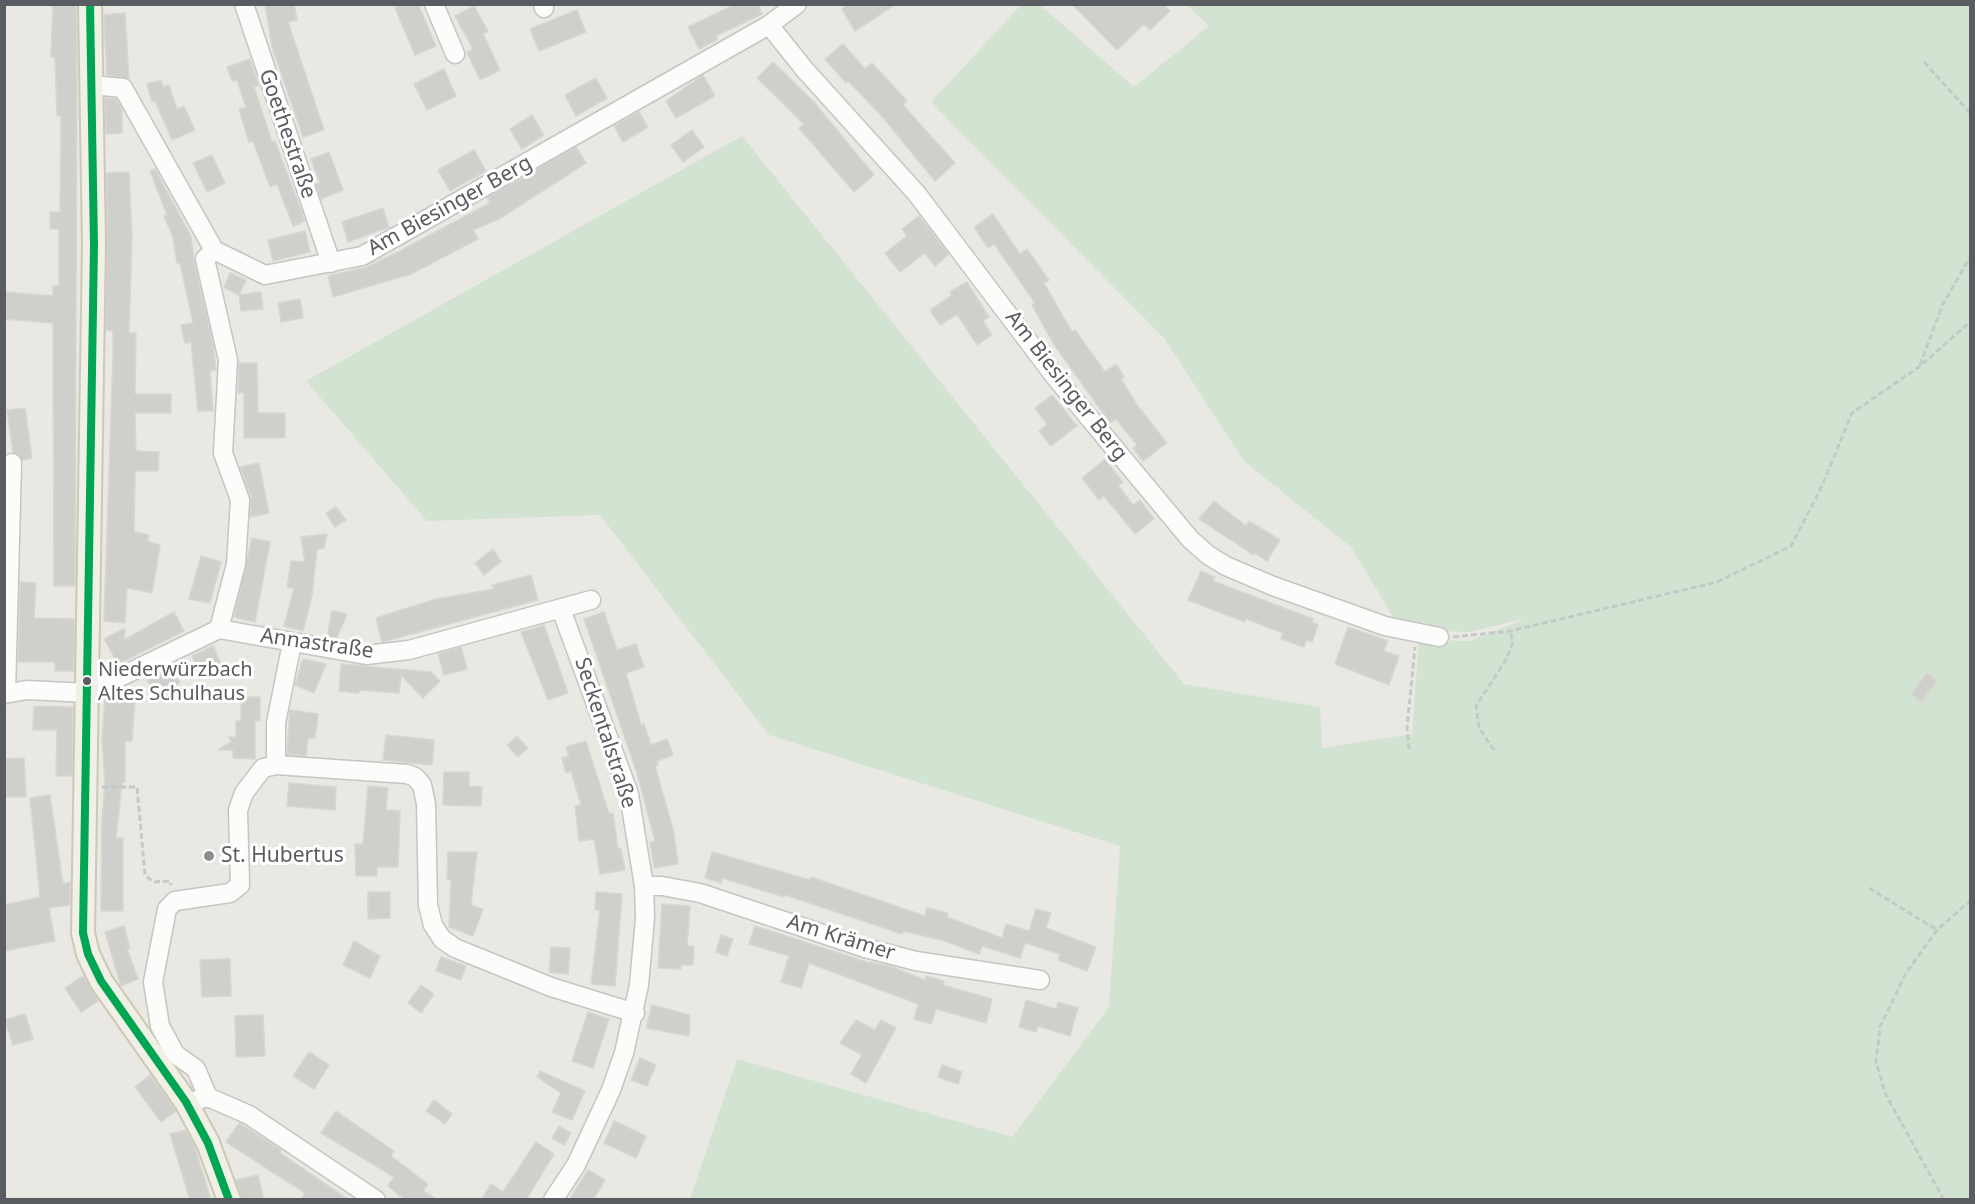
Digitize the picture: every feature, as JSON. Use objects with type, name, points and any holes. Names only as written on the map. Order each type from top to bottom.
[{"type":"main road","points":[[90,4],[94,245],[84,933],[88,954],[101,981],[186,1102],[208,1143],[229,1200]]},
{"type":"street","name":"Goethestraße","points":[[244,4],[331,263]]},
{"type":"street","points":[[434,4],[455,54]]},
{"type":"street","name":"Am Biesinger Berg","points":[[214,250],[265,275],[362,256],[769,25],[792,6]]},
{"type":"street","name":"Am Biesinger Berg","points":[[769,25],[805,70],[917,194],[1056,378],[1190,539],[1208,555],[1226,566],[1274,586],[1385,626],[1439,637]]},
{"type":"street","points":[[12,464],[5,693],[27,690],[87,693],[219,629],[236,564],[240,500],[223,453],[228,360],[205,259],[214,250],[123,88],[92,85]]},
{"type":"street","name":"Annastraße","points":[[219,629],[366,655],[409,650],[591,600]]},
{"type":"street","name":"Seckentalstraße","points":[[553,1200],[576,1165],[611,1090],[635,1012],[643,956],[644,886],[629,794],[561,609]]},
{"type":"street","points":[[276,765],[276,723],[291,643]]},
{"type":"street","points":[[208,1097],[196,1070],[175,1054],[160,1026],[153,982],[167,909],[175,901],[230,893],[240,885],[238,810],[244,793],[263,768],[276,765],[407,774],[415,777],[422,785],[426,804],[428,905],[433,925],[442,939],[455,948],[551,987],[635,1012]]},
{"type":"street","name":"Am Krämer","points":[[644,886],[662,886],[699,893],[908,959],[1040,980]]},
{"type":"street","points":[[186,1102],[208,1097],[249,1115],[376,1200]]},
{"type":"path","points":[[1924,62],[1971,113]]},
{"type":"path","points":[[1919,367],[1942,306],[1971,257]]},
{"type":"path","points":[[1439,637],[1464,638],[1510,631],[1717,582],[1791,546],[1822,486],[1852,413],[1919,367],[1971,322]]},
{"type":"path","points":[[1494,750],[1479,728],[1476,706],[1507,658],[1513,642],[1510,631]]},
{"type":"path","points":[[1409,749],[1407,728],[1416,633]]},
{"type":"path","points":[[85,786],[137,787],[145,875],[153,882],[170,881],[175,901]]},
{"type":"path","points":[[1869,888],[1937,930]]},
{"type":"path","points":[[1944,1200],[1887,1095],[1876,1062],[1880,1027],[1906,973],[1937,930],[1971,901]]},
{"type":"green space","points":[[1021,5],[1040,5],[1134,87],[1209,26],[1187,5],[1970,5],[1970,1199],[690,1199],[737,1059],[1012,1137],[1109,1007],[1120,846],[769,735],[600,515],[427,521],[306,381],[742,136],[1184,684],[1320,707],[1322,748],[1412,734],[1419,640],[1470,641],[1527,618],[1470,632],[1401,630],[1351,547],[1244,461],[1164,338],[931,102]]},
{"type":"building","points":[[53,4],[76,4],[75,586],[54,586],[53,323],[4,319],[4,292],[53,296],[53,286],[59,286],[59,229],[50,229],[50,212],[60,212],[61,116],[57,116],[55,57],[51,57]]},
{"type":"building","points":[[265,4],[294,4],[297,20],[288,22],[324,130],[303,137],[272,47]]},
{"type":"building","points":[[403,4],[418,4],[436,46],[415,55],[395,8]]},
{"type":"building","points":[[736,4],[758,4],[762,14],[716,36],[718,39],[699,49],[688,27]]},
{"type":"building","points":[[849,4],[896,4],[855,31],[842,9]]},
{"type":"building","points":[[1072,4],[1163,4],[1170,11],[1150,30],[1144,24],[1117,50]]},
{"type":"building","points":[[474,6],[488,31],[483,34],[500,70],[480,80],[467,52],[473,49],[455,16]]},
{"type":"building","points":[[577,10],[586,32],[539,51],[530,29]]},
{"type":"building","points":[[125,13],[129,79],[107,75],[104,15]]},
{"type":"building","points":[[843,44],[865,69],[872,63],[907,101],[903,105],[955,163],[935,181],[880,114],[848,81],[846,83],[825,59]]},
{"type":"building","points":[[250,59],[259,85],[254,87],[272,142],[275,141],[305,221],[293,226],[277,184],[270,187],[253,141],[249,142],[239,109],[246,107],[237,80],[232,81],[227,67]]},
{"type":"building","points":[[773,62],[814,102],[874,175],[854,192],[799,128],[804,124],[757,78]]},
{"type":"building","points":[[444,69],[456,96],[427,110],[414,84]]},
{"type":"building","points":[[703,75],[715,96],[676,118],[666,101]]},
{"type":"building","points":[[596,78],[607,98],[576,116],[565,95]]},
{"type":"building","points":[[161,80],[163,87],[169,85],[177,109],[184,106],[195,130],[172,140],[155,101],[152,102],[147,84]]},
{"type":"building","points":[[105,98],[116,99],[122,109],[122,133],[106,134]]},
{"type":"building","points":[[639,112],[648,127],[623,142],[614,126]]},
{"type":"building","points":[[532,115],[544,135],[522,149],[510,129]]},
{"type":"building","points":[[692,130],[704,147],[683,162],[671,145]]},
{"type":"building","points":[[576,147],[586,163],[499,219],[473,230],[478,239],[411,274],[333,297],[328,276],[367,267],[398,252],[490,203],[487,198]]},
{"type":"building","points":[[474,150],[486,171],[450,191],[438,170]]},
{"type":"building","points":[[329,152],[343,190],[321,199],[316,184],[320,183],[311,159]]},
{"type":"building","points":[[212,155],[225,183],[207,192],[193,163]]},
{"type":"building","points":[[155,169],[191,236],[194,261],[213,344],[216,370],[210,371],[213,411],[198,411],[191,342],[185,343],[181,325],[193,323],[180,263],[177,263],[173,237],[164,216],[167,215],[150,171]]},
{"type":"building","points":[[129,172],[132,238],[129,333],[136,333],[135,394],[171,394],[171,413],[135,413],[136,451],[159,452],[158,471],[135,471],[134,532],[149,535],[147,541],[160,545],[152,593],[127,588],[125,623],[104,621],[113,355],[113,331],[106,330],[107,173]]},
{"type":"building","points":[[383,208],[389,227],[348,242],[342,222]]},
{"type":"building","points":[[993,214],[1020,254],[1027,249],[1049,280],[1044,283],[1072,332],[1075,330],[1105,372],[1116,364],[1124,377],[1121,379],[1137,405],[1167,443],[1143,461],[1133,448],[1137,445],[1116,419],[1110,423],[1053,343],[1032,305],[1035,303],[994,244],[988,248],[974,227]]},
{"type":"building","points":[[919,216],[949,254],[935,266],[925,253],[900,272],[885,253],[907,236],[902,229]]},
{"type":"building","points":[[305,231],[310,252],[273,261],[268,240]]},
{"type":"building","points":[[230,273],[246,280],[239,295],[224,287]]},
{"type":"building","points":[[967,282],[989,317],[983,321],[992,335],[977,345],[957,314],[940,325],[930,310],[952,295],[950,292]]},
{"type":"building","points":[[261,292],[263,309],[241,311],[239,295]]},
{"type":"building","points":[[300,299],[303,318],[281,322],[278,303]]},
{"type":"building","points":[[239,363],[257,363],[258,413],[285,413],[285,438],[244,438],[244,393],[238,393]]},
{"type":"building","points":[[1052,395],[1077,426],[1051,446],[1039,431],[1047,424],[1035,408]]},
{"type":"building","points":[[25,408],[32,458],[22,460],[13,452],[7,410]]},
{"type":"building","points":[[1105,459],[1123,482],[1118,485],[1133,505],[1140,500],[1154,519],[1135,534],[1104,496],[1099,500],[1082,478]]},
{"type":"building","points":[[259,463],[269,513],[250,517],[251,497],[240,467]]},
{"type":"building","points":[[1214,501],[1246,526],[1249,521],[1280,540],[1267,561],[1199,519]]},
{"type":"building","points":[[336,507],[346,520],[335,527],[326,513]]},
{"type":"building","points":[[327,534],[324,548],[317,549],[312,596],[303,631],[284,626],[294,588],[287,587],[291,561],[305,562],[301,537]]},
{"type":"building","points":[[252,538],[270,542],[255,622],[234,617]]},
{"type":"building","points":[[493,549],[501,562],[484,575],[475,563]]},
{"type":"building","points":[[201,556],[221,562],[210,603],[189,599]]},
{"type":"building","points":[[1201,571],[1215,577],[1213,581],[1313,619],[1312,622],[1318,625],[1312,642],[1306,640],[1304,647],[1281,639],[1283,633],[1246,619],[1245,622],[1188,600]]},
{"type":"building","points":[[531,575],[538,600],[382,642],[376,618],[436,599],[494,589],[492,585]]},
{"type":"building","points":[[20,582],[36,583],[34,618],[75,619],[74,671],[55,671],[55,662],[18,662]]},
{"type":"building","points":[[332,611],[347,614],[337,638],[327,637]]},
{"type":"building","points":[[174,612],[184,631],[118,664],[104,639],[125,628],[124,640]]},
{"type":"building","points":[[604,612],[617,650],[636,644],[644,667],[626,673],[641,725],[644,724],[651,745],[667,739],[673,755],[657,761],[658,765],[655,766],[674,833],[678,864],[654,868],[650,842],[655,841],[637,773],[584,619]]},
{"type":"building","points":[[544,625],[568,693],[548,700],[521,632]]},
{"type":"building","points":[[1348,627],[1388,641],[1384,651],[1399,656],[1389,685],[1335,664]]},
{"type":"building","points":[[213,646],[222,666],[200,674],[192,656]]},
{"type":"building","points":[[461,647],[467,669],[444,675],[438,654]]},
{"type":"building","points":[[303,659],[326,664],[314,693],[295,685]]},
{"type":"building","points":[[341,664],[431,672],[440,681],[423,698],[401,675],[399,693],[339,691]]},
{"type":"building","points":[[166,667],[180,682],[163,698],[147,681]]},
{"type":"building","points":[[1927,673],[1937,681],[1921,702],[1911,694]]},
{"type":"building","points":[[241,697],[260,697],[260,721],[255,721],[255,759],[233,758],[233,750],[218,750],[231,742],[229,737],[236,737],[236,721],[241,721]]},
{"type":"building","points":[[105,699],[135,701],[132,741],[125,741],[125,782],[122,783],[116,838],[123,838],[123,911],[101,911],[102,820],[105,783],[102,739]]},
{"type":"building","points":[[34,706],[73,707],[72,776],[56,776],[57,730],[33,730]]},
{"type":"building","points":[[290,710],[318,714],[315,738],[308,738],[306,756],[287,754]]},
{"type":"building","points":[[386,735],[434,740],[432,765],[383,760]]},
{"type":"building","points":[[517,736],[528,748],[518,757],[507,745]]},
{"type":"building","points":[[586,741],[609,814],[613,813],[618,849],[621,849],[625,870],[600,874],[594,839],[579,841],[575,806],[581,805],[571,771],[566,773],[562,758],[569,756],[566,747]]},
{"type":"building","points":[[24,758],[26,797],[6,797],[4,759]]},
{"type":"building","points":[[444,772],[469,772],[469,786],[482,787],[481,806],[443,805]]},
{"type":"building","points":[[289,783],[336,787],[335,810],[287,806]]},
{"type":"building","points":[[368,786],[388,788],[386,810],[400,811],[398,867],[377,867],[377,876],[356,876],[355,844],[363,844]]},
{"type":"building","points":[[50,795],[63,884],[70,882],[70,905],[49,908],[55,941],[4,951],[4,905],[40,897],[30,798]]},
{"type":"building","points":[[448,852],[477,852],[471,905],[483,909],[473,936],[449,927],[451,880],[447,880]]},
{"type":"building","points":[[712,852],[810,880],[811,877],[925,916],[927,908],[948,913],[947,917],[1002,938],[1006,924],[1029,931],[1036,909],[1051,913],[1046,928],[1096,947],[1087,971],[1058,960],[1060,954],[1025,943],[1020,958],[982,946],[979,954],[945,941],[903,931],[902,934],[785,895],[784,897],[722,878],[721,883],[705,878]]},
{"type":"building","points":[[368,892],[390,892],[390,918],[368,919]]},
{"type":"building","points":[[596,892],[622,894],[615,986],[591,984],[600,910],[595,910]]},
{"type":"building","points":[[662,904],[690,906],[687,946],[694,946],[693,965],[681,965],[681,969],[658,968]]},
{"type":"building","points":[[124,926],[130,948],[127,949],[138,979],[121,986],[105,932]]},
{"type":"building","points":[[755,926],[867,962],[890,966],[925,980],[926,976],[944,981],[943,985],[992,999],[986,1023],[936,1009],[931,1024],[914,1019],[918,1004],[809,963],[801,988],[781,982],[789,956],[749,944]]},
{"type":"building","points":[[721,935],[733,939],[727,956],[716,952]]},
{"type":"building","points":[[354,941],[380,956],[370,978],[343,965]]},
{"type":"building","points":[[551,947],[570,948],[568,974],[549,972]]},
{"type":"building","points":[[441,957],[466,966],[461,980],[436,971]]},
{"type":"building","points":[[230,959],[231,996],[202,997],[200,960]]},
{"type":"building","points":[[83,976],[98,1001],[81,1012],[65,988]]},
{"type":"building","points":[[421,985],[434,994],[421,1013],[408,1003]]},
{"type":"building","points":[[1026,1000],[1056,1009],[1058,1002],[1078,1008],[1070,1036],[1038,1026],[1036,1032],[1019,1027]]},
{"type":"building","points":[[652,1005],[690,1015],[689,1036],[646,1028]]},
{"type":"building","points":[[588,1012],[609,1019],[593,1068],[572,1061]]},
{"type":"building","points":[[25,1014],[33,1039],[13,1045],[5,1020]]},
{"type":"building","points":[[263,1015],[265,1056],[236,1057],[235,1016]]},
{"type":"building","points":[[856,1020],[875,1030],[881,1020],[896,1028],[866,1083],[851,1074],[862,1055],[840,1043]]},
{"type":"building","points":[[309,1052],[329,1065],[314,1089],[293,1076]]},
{"type":"building","points":[[640,1058],[656,1065],[647,1086],[631,1080]]},
{"type":"building","points":[[942,1065],[962,1072],[958,1084],[938,1077]]},
{"type":"building","points":[[540,1071],[585,1091],[572,1120],[552,1112],[561,1093],[537,1077]]},
{"type":"building","points":[[150,1075],[176,1111],[161,1122],[135,1087]]},
{"type":"building","points":[[434,1100],[452,1114],[445,1124],[426,1111]]},
{"type":"building","points":[[336,1111],[394,1151],[391,1156],[428,1184],[423,1191],[438,1200],[405,1200],[388,1186],[394,1177],[321,1133]]},
{"type":"building","points":[[614,1121],[646,1136],[636,1158],[604,1143]]},
{"type":"building","points":[[239,1123],[281,1150],[280,1153],[349,1200],[301,1200],[305,1193],[226,1142]]},
{"type":"building","points":[[559,1126],[571,1133],[564,1145],[552,1138]]},
{"type":"building","points":[[186,1130],[194,1145],[211,1200],[190,1200],[170,1134]]},
{"type":"building","points":[[536,1142],[554,1154],[526,1200],[481,1200],[491,1184],[503,1192]]},
{"type":"building","points":[[588,1170],[605,1180],[593,1200],[569,1200]]},
{"type":"building","points":[[258,1175],[264,1200],[242,1200],[236,1180]]},
{"type":"transit line","points":[[90,4],[94,245],[83,933],[88,954],[101,981],[186,1102],[208,1143],[229,1200]]},
{"type":"place","name":"Niederwürzbach Altes Schulhaus","points":[[87,681]]},
{"type":"place","name":"St. Hubertus","points":[[209,856]]}]
